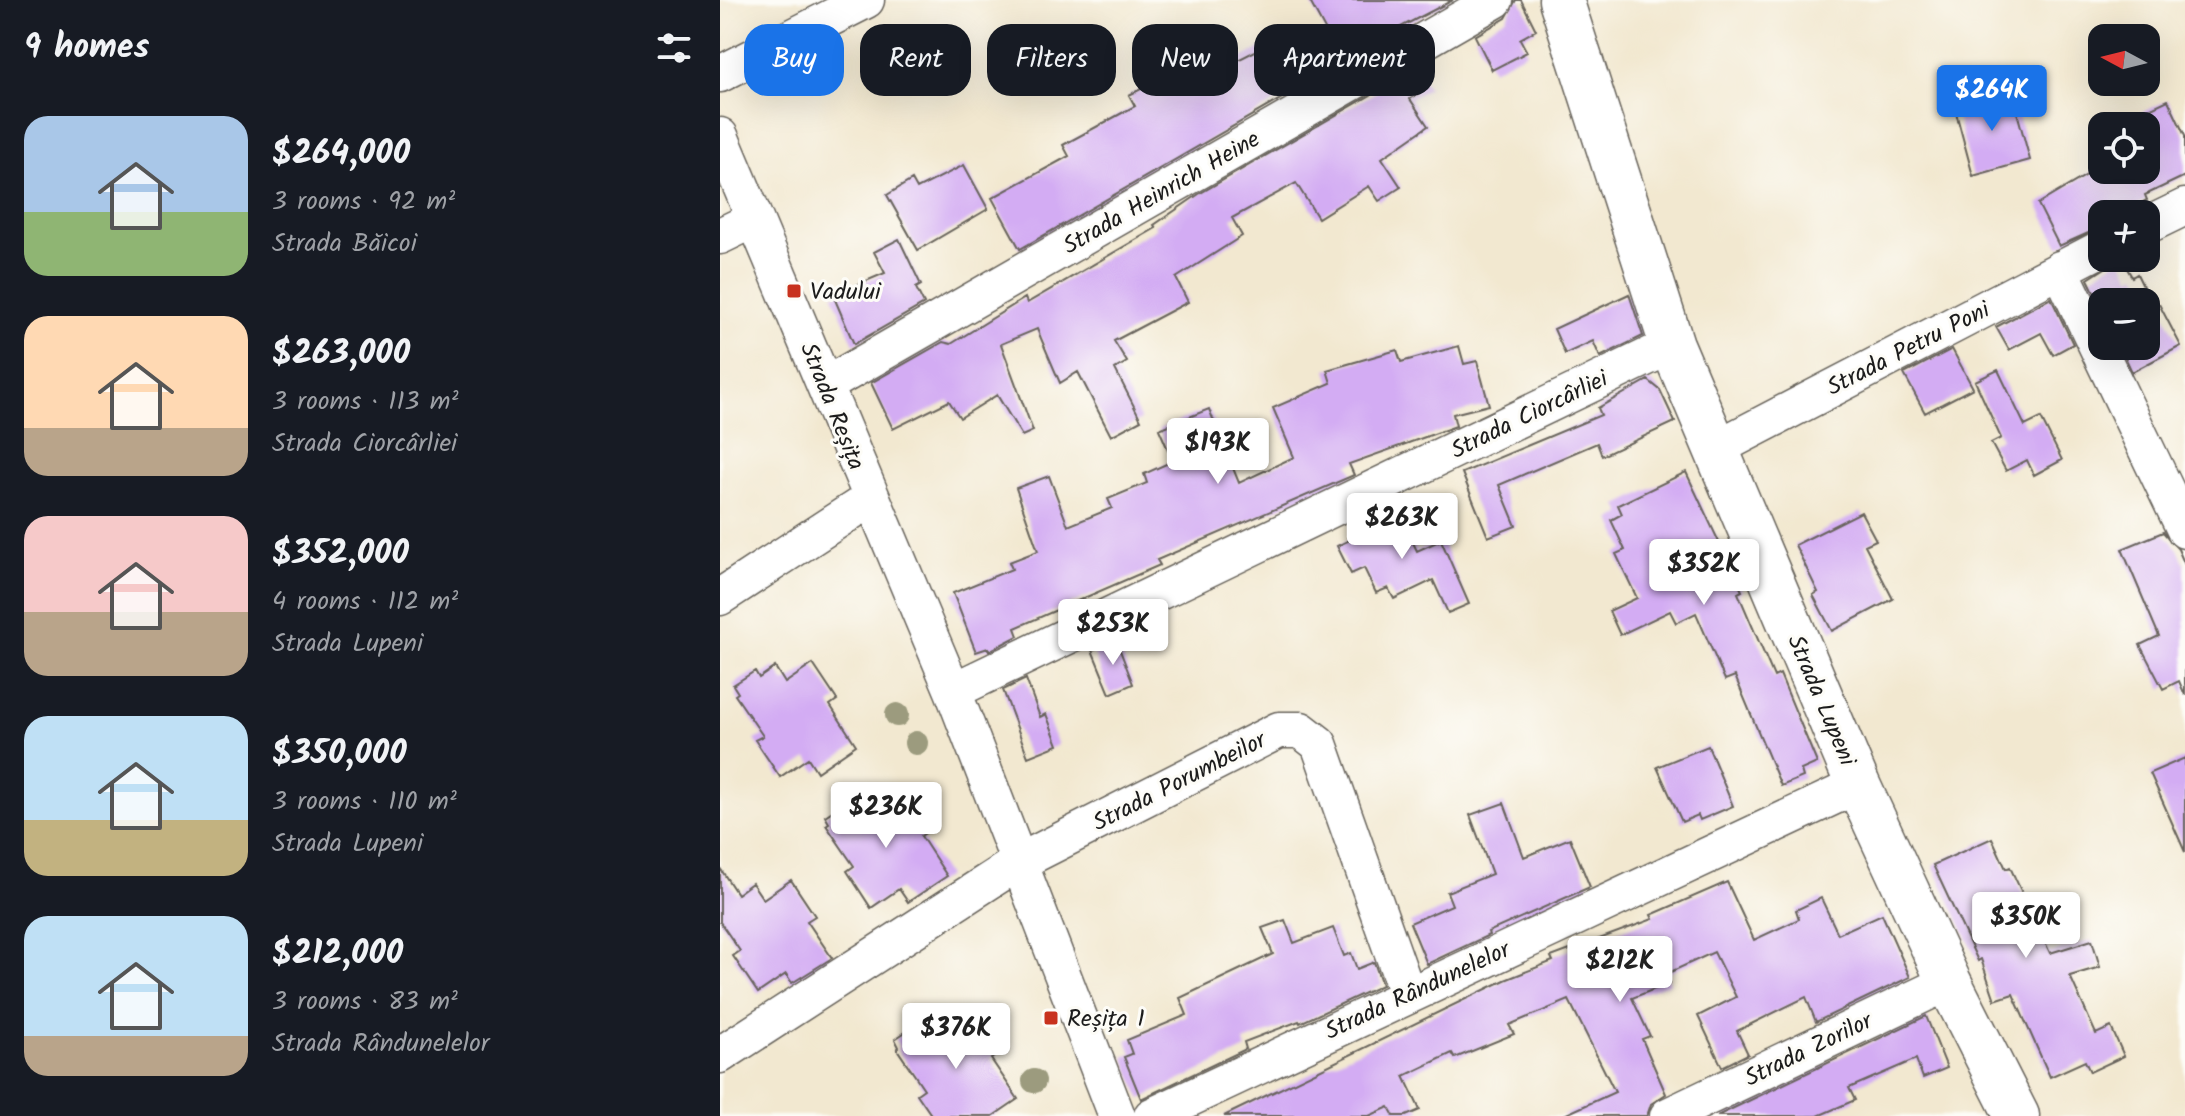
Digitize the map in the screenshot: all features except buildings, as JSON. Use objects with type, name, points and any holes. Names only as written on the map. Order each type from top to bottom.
[{"type":"street","points":[[720,74],[866,0]]},
{"type":"street","name":"Strada Heinrich Heine","points":[[826,385],[1495,0]]},
{"type":"street","name":"Strada Lupeni","points":[[1569,2],[1672,345],[1858,785],[1949,982],[2017,1116]]},
{"type":"street","name":"Strada Reșița","points":[[720,136],[953,691],[1117,1116]]},
{"type":"street","points":[[2160,219],[2185,207]]},
{"type":"street","points":[[720,236],[753,220]]},
{"type":"street","name":"Strada Petru Poni","points":[[1715,449],[2088,255]]},
{"type":"street","points":[[2060,269],[2185,530]]},
{"type":"street","name":"Strada Ciorcârliei","points":[[953,691],[1672,345]]},
{"type":"street","name":"Strada Reșița","points":[[720,597],[870,499]]},
{"type":"street","name":"Strada Porumbeilor","points":[[1017,863],[1279,730],[1301,730],[1319,744],[1407,993]]},
{"type":"street","name":"Strada Rândunelelor","points":[[1152,1116],[1407,993],[1858,785]]},
{"type":"street","points":[[720,1055],[1017,863]]},
{"type":"street","name":"Strada Zorilor","points":[[1668,1116],[1949,982]]},
{"type":"place","name":"Vadului","points":[[794,291]]},
{"type":"place","name":"Reșița 1","points":[[1051,1018]]}]
